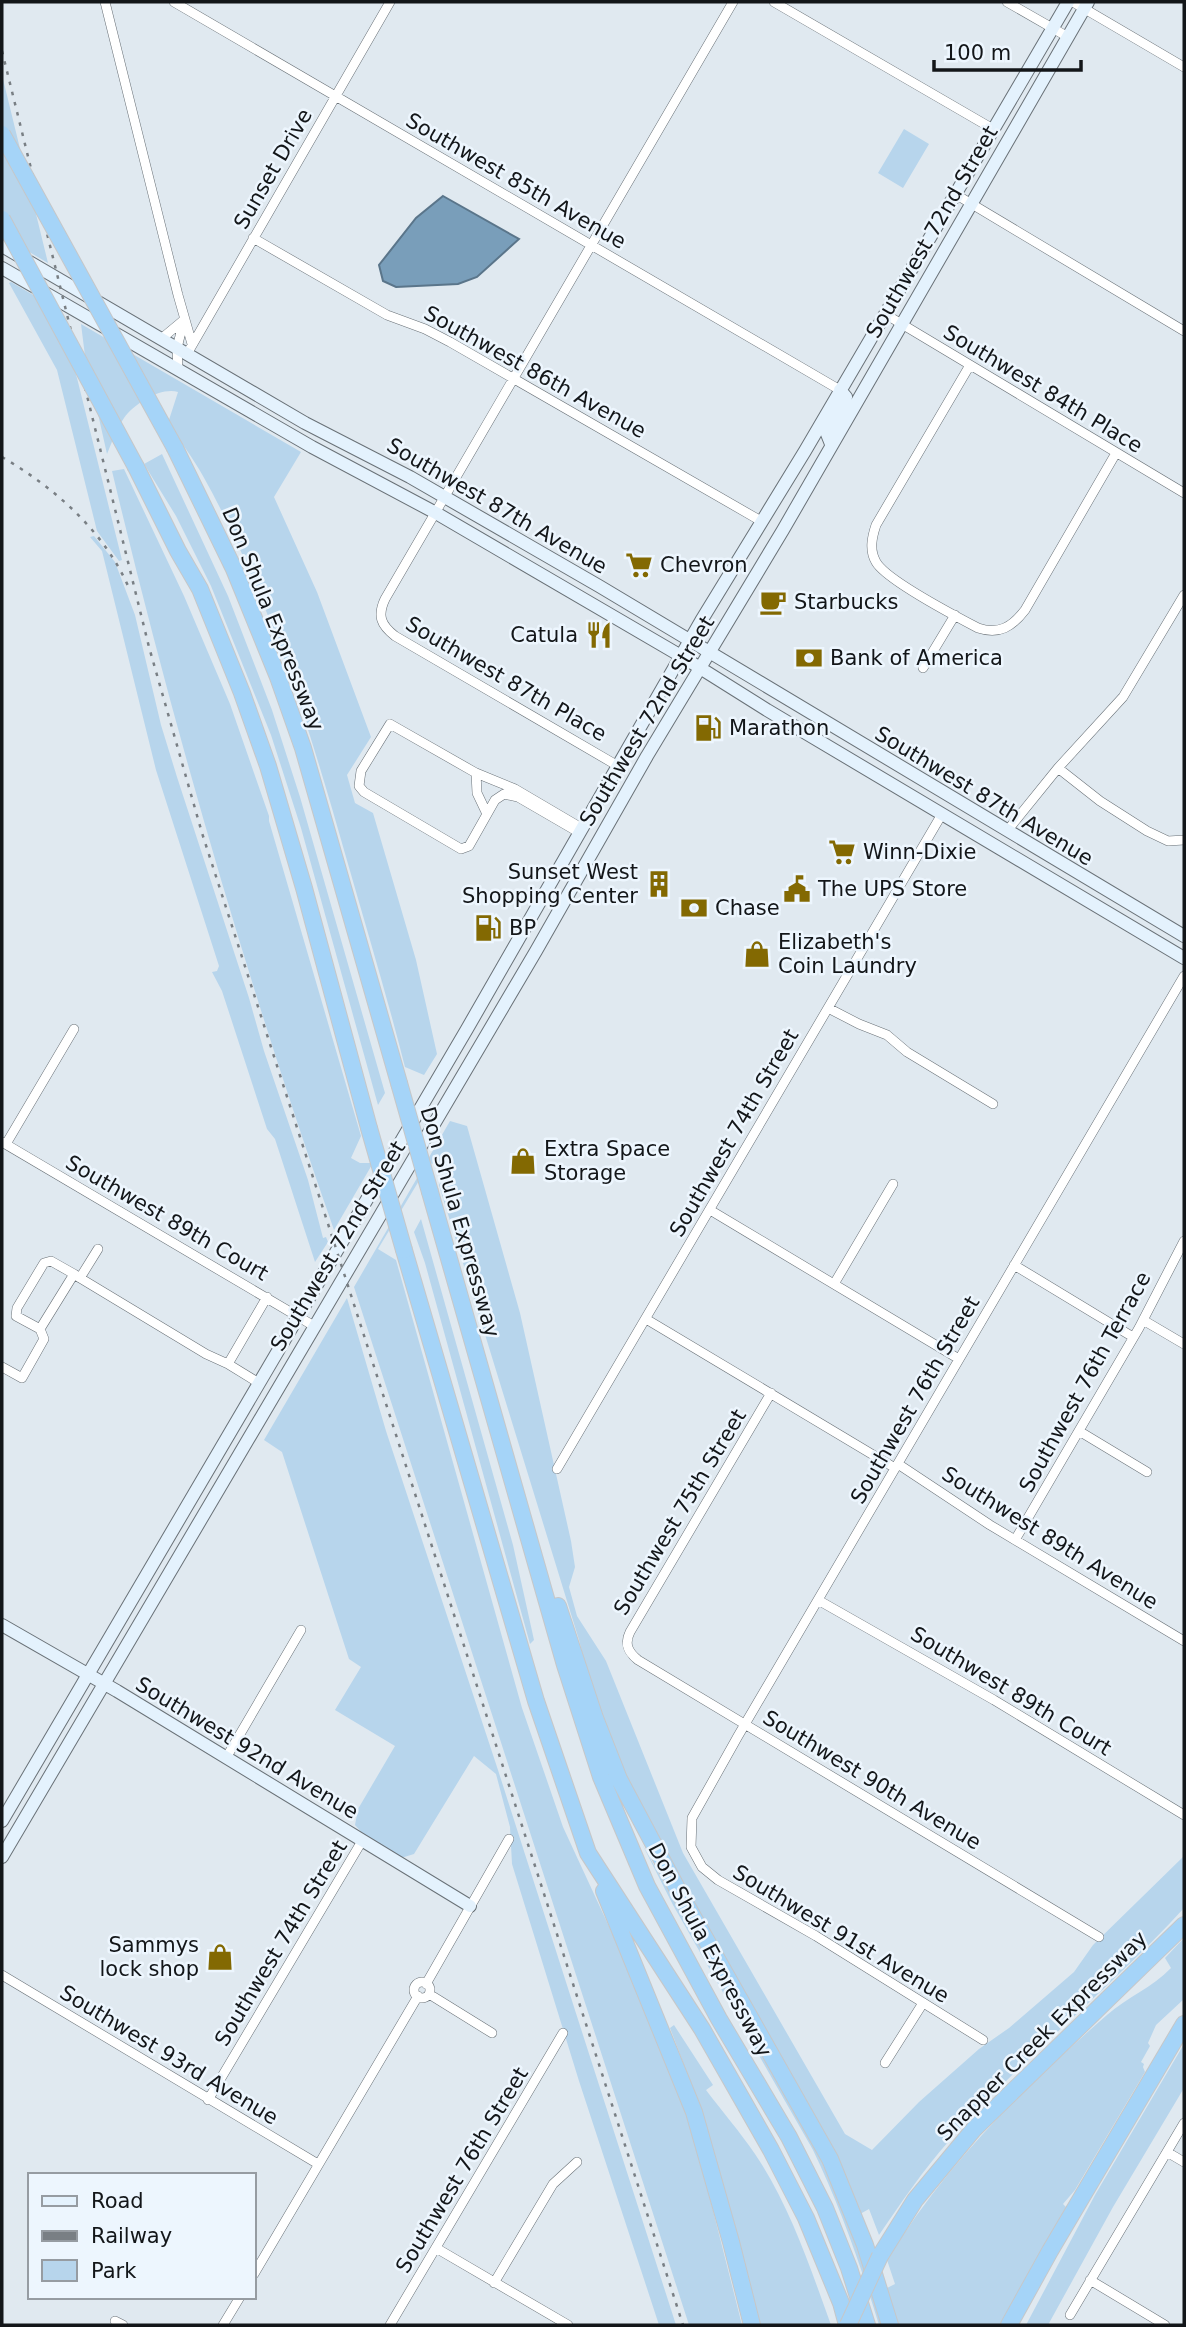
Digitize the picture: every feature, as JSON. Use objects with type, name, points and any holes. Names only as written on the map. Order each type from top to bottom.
[{"type":"highway","name":"Don Shula Expressway","points":[[2,134],[175,448],[234,569],[291,713],[565,1665],[601,1777],[637,1862],[691,1968],[789,2137],[825,2208],[849,2267],[867,2325]]},
{"type":"highway","name":"Don Shula Expressway","points":[[2,219],[200,589],[243,693],[304,888],[369,1128],[536,1702],[588,1853],[702,2029],[771,2150],[806,2218],[848,2325]]},
{"type":"highway","points":[[524,1524],[538,1543],[573,1655],[619,1779],[678,1892],[830,2159],[849,2204],[890,2325]]},
{"type":"highway","points":[[588,1853],[694,2112],[752,2325]]},
{"type":"highway","name":"Snapper Creek Expressway","points":[[848,2325],[880,2256],[915,2200],[967,2136],[1184,1925]]},
{"type":"highway","points":[[1009,2325],[1050,2250],[1184,2024]]},
{"type":"main road","name":"Southwest 72nd Street","points":[[2,1821],[467,1029],[690,640],[1068,2]]},
{"type":"main road","name":"Southwest 72nd Street","points":[[2,1857],[710,652],[1068,37],[1082,4]]},
{"type":"main road","points":[[993,129],[1009,138]]},
{"type":"main road","name":"Southwest 87th Avenue","points":[[2,246],[161,339],[186,348],[305,422],[446,498],[690,640],[849,738],[1184,936]]},
{"type":"main road","name":"Southwest 87th Avenue","points":[[2,268],[312,447],[436,513],[681,656],[840,754],[1184,958]]},
{"type":"main road","points":[[178,370],[186,348]]},
{"type":"main road","points":[[831,444],[827,434],[846,397],[840,390]]},
{"type":"main road","points":[[305,422],[307,439],[312,447]]},
{"type":"main road","points":[[840,754],[849,738]]},
{"type":"main road","points":[[600,798],[616,808]]},
{"type":"main road","points":[[1003,851],[1007,831]]},
{"type":"main road","points":[[546,892],[563,902]]},
{"type":"main road","points":[[1086,900],[1092,896],[1113,895]]},
{"type":"main road","points":[[467,1029],[483,1040]]},
{"type":"main road","points":[[244,1408],[259,1418]]},
{"type":"main road","points":[[205,1474],[221,1483]]},
{"type":"main road","name":"Southwest 92nd Avenue","points":[[2,1625],[470,1906]]},
{"type":"street","points":[[105,2],[184,318],[186,348]]},
{"type":"street","name":"Southwest 85th Avenue","points":[[174,2],[840,390]]},
{"type":"street","name":"Sunset Drive","points":[[186,348],[208,315],[390,2]]},
{"type":"street","points":[[436,513],[733,2]]},
{"type":"street","points":[[774,2],[993,129]]},
{"type":"street","points":[[1007,2],[1068,37]]},
{"type":"street","points":[[1082,4],[1184,67]]},
{"type":"street","points":[[955,194],[1184,331]]},
{"type":"street","name":"Southwest 86th Avenue","points":[[253,238],[387,315],[432,332],[761,521]]},
{"type":"street","name":"Southwest 84th Place","points":[[884,314],[1184,493]]},
{"type":"street","points":[[184,318],[196,322],[208,315]]},
{"type":"street","points":[[161,339],[184,318]]},
{"type":"street","points":[[184,318],[186,348]]},
{"type":"street","points":[[970,365],[879,519],[873,536],[873,554],[877,565],[955,615],[984,630],[996,631],[1006,628],[1025,610],[1116,453]]},
{"type":"street","name":"Southwest 87th Place","points":[[436,513],[386,599],[380,619],[395,636],[618,766]]},
{"type":"street","points":[[1007,831],[1058,768],[1123,697],[1184,595]]},
{"type":"street","points":[[923,668],[955,615]]},
{"type":"street","points":[[390,724],[475,773],[515,789],[582,831],[507,794],[499,796],[469,846],[461,849],[365,792],[359,782],[361,771],[390,724]]},
{"type":"street","points":[[1058,768],[1100,801],[1147,831],[1168,841],[1184,840]]},
{"type":"street","points":[[475,773],[477,793],[487,814]]},
{"type":"street","name":"Southwest 74th Street","points":[[557,1469],[942,814]]},
{"type":"street","name":"Southwest 76th Street","points":[[691,1847],[691,1822],[697,1807],[1184,976]]},
{"type":"street","points":[[828,1008],[887,1035],[907,1052],[993,1104]]},
{"type":"street","points":[[4,1143],[74,1030]]},
{"type":"street","name":"Southwest 89th Court","points":[[4,1143],[314,1326]]},
{"type":"street","points":[[834,1284],[894,1184]]},
{"type":"street","points":[[710,1210],[959,1359]]},
{"type":"street","name":"Southwest 76th Terrace","points":[[1015,1540],[1143,1320],[1184,1241]]},
{"type":"street","points":[[40,1329],[98,1249]]},
{"type":"street","points":[[2,1367],[22,1378],[44,1339],[40,1329],[16,1316],[17,1308],[44,1263],[51,1261],[259,1383]]},
{"type":"street","points":[[1014,1265],[1133,1337]]},
{"type":"street","points":[[229,1364],[267,1297]]},
{"type":"street","name":"Southwest 89th Avenue","points":[[646,1319],[897,1466],[1184,1641]]},
{"type":"street","points":[[1143,1320],[1184,1344]]},
{"type":"street","name":"Southwest 75th Street","points":[[628,1650],[630,1632],[771,1393]]},
{"type":"street","points":[[1079,1431],[1147,1472]]},
{"type":"street","name":"Southwest 89th Court","points":[[818,1600],[994,1700],[1184,1815]]},
{"type":"street","points":[[226,1758],[301,1630]]},
{"type":"street","name":"Southwest 90th Avenue","points":[[628,1650],[638,1660],[1099,1937]]},
{"type":"street","points":[[426,1984],[509,1839]]},
{"type":"street","name":"Southwest 74th Street","points":[[208,2100],[362,1841]]},
{"type":"street","name":"Southwest 91st Avenue","points":[[691,1847],[702,1867],[718,1880],[816,1936],[983,2040]]},
{"type":"street","name":"Southwest 93rd Avenue","points":[[2,1975],[318,2164]]},
{"type":"street","points":[[256,2266],[418,1996],[416,1987],[422,1983],[426,1984]]},
{"type":"street","points":[[426,1984],[429,1994]]},
{"type":"street","points":[[418,1996],[422,1998],[429,1994]]},
{"type":"street","points":[[429,1994],[492,2033]]},
{"type":"street","points":[[885,2063],[923,2003]]},
{"type":"street","name":"Southwest 76th Street","points":[[390,2325],[563,2033]]},
{"type":"street","points":[[1070,2315],[1184,2123]]},
{"type":"street","points":[[1167,2152],[1184,2162]]},
{"type":"street","points":[[494,2283],[553,2184],[577,2162]]},
{"type":"street","points":[[436,2248],[568,2325]]},
{"type":"street","points":[[1090,2280],[1150,2321],[1164,2325]]},
{"type":"street","points":[[223,2325],[239,2299]]},
{"type":"green space","points":[[2,75],[48,263],[2,236]]},
{"type":"green space","points":[[904,129],[929,144],[903,188],[878,173]]},
{"type":"green space","points":[[9,283],[57,309],[122,560],[119,561],[97,531],[57,370]]},
{"type":"green space","points":[[81,324],[301,452],[274,497],[317,592],[371,737],[347,775],[355,803],[373,813],[416,960],[437,1054],[424,1075],[405,1067],[318,760],[267,614],[226,520],[199,469],[168,423],[178,392],[156,394],[129,412],[121,422],[107,454],[85,356]]},
{"type":"green space","points":[[162,454],[228,596],[272,710],[300,797],[385,1093],[378,1105],[301,828],[271,735],[211,586],[176,516],[144,464]]},
{"type":"green space","points":[[124,469],[184,596],[230,704],[269,816],[361,1136],[351,1158],[360,1163],[373,1163],[334,1230],[271,1042],[186,758],[112,471]]},
{"type":"green space","points":[[94,536],[115,562],[135,615],[161,725],[177,777],[308,1180],[323,1238],[326,1237],[328,1242],[315,1262],[275,1139],[267,1129],[222,991],[212,972],[217,971],[219,966],[156,770],[102,551],[90,537]]},
{"type":"green space","points":[[450,1121],[467,1126],[520,1313],[571,1541],[575,1567],[569,1587],[577,1616],[606,1661],[683,1853],[845,2134],[872,2150],[919,2102],[979,2049],[1009,2028],[1074,1972],[1093,1945],[1184,1856],[1184,1908],[977,2110],[930,2163],[879,2235],[869,2209],[860,2214],[631,1793],[589,1680],[439,1185],[450,1167],[443,1162],[429,1164],[378,1249],[396,1260],[522,1708],[563,1827],[631,1974],[677,2087],[698,2151],[742,2325],[689,2325],[354,1287]]},
{"type":"green space","points":[[421,1219],[513,1545],[534,1640],[530,1644],[425,1263],[414,1232]]},
{"type":"green space","points":[[347,1298],[386,1431],[676,2325],[659,2325],[579,2081],[512,1864],[510,1827],[496,1774],[474,1756],[414,1854],[401,1858],[364,1835],[355,1825],[358,1809],[395,1746],[335,1710],[361,1667],[349,1659],[282,1452],[264,1440]]},
{"type":"green space","points":[[642,1844],[817,2151],[853,2234],[885,2325],[879,2325],[849,2236],[813,2150],[673,1905]]},
{"type":"green space","points":[[1184,1938],[1184,1999],[1156,2025],[1148,2043],[1150,2046],[1141,2062],[1145,2072],[1075,2190],[1063,2204],[1066,2207],[1001,2325],[898,2325],[887,2288],[895,2284],[887,2260],[935,2191],[987,2129],[1045,2071],[1115,2009],[1171,1968],[1165,1958]]},
{"type":"green space","points":[[674,2025],[713,2085],[706,2090],[755,2154],[779,2194],[831,2325],[757,2325],[695,2094],[670,2028]]},
{"type":"green space","points":[[1184,2044],[1184,2088],[1113,2207],[1048,2325],[1026,2325],[1095,2195]]},
{"type":"shaded area","points":[[443,196],[519,239],[477,277],[458,284],[396,287],[383,281],[379,265],[416,218]]},
{"type":"railway","points":[[2,51],[149,647],[202,833],[683,2325]]},
{"type":"railway","points":[[2,457],[41,483],[76,513],[106,548],[129,588]]},
{"type":"place","name":"Chevron","points":[[639,565]]},
{"type":"place","name":"Starbucks","points":[[773,602]]},
{"type":"place","name":"Catula","points":[[599,635]]},
{"type":"place","name":"Bank of America","points":[[809,658]]},
{"type":"place","name":"Marathon","points":[[708,728]]},
{"type":"place","name":"Winn-Dixie","points":[[842,852]]},
{"type":"place","name":"Sunset West Shopping Center","points":[[659,884]]},
{"type":"place","name":"The UPS Store","points":[[797,889]]},
{"type":"place","name":"Chase","points":[[694,908]]},
{"type":"place","name":"BP","points":[[488,928]]},
{"type":"place","name":"Elizabeth's Coin Laundry","points":[[757,954]]},
{"type":"place","name":"Extra Space Storage","points":[[523,1161]]},
{"type":"place","name":"Sammys lock shop","points":[[220,1957]]}]
